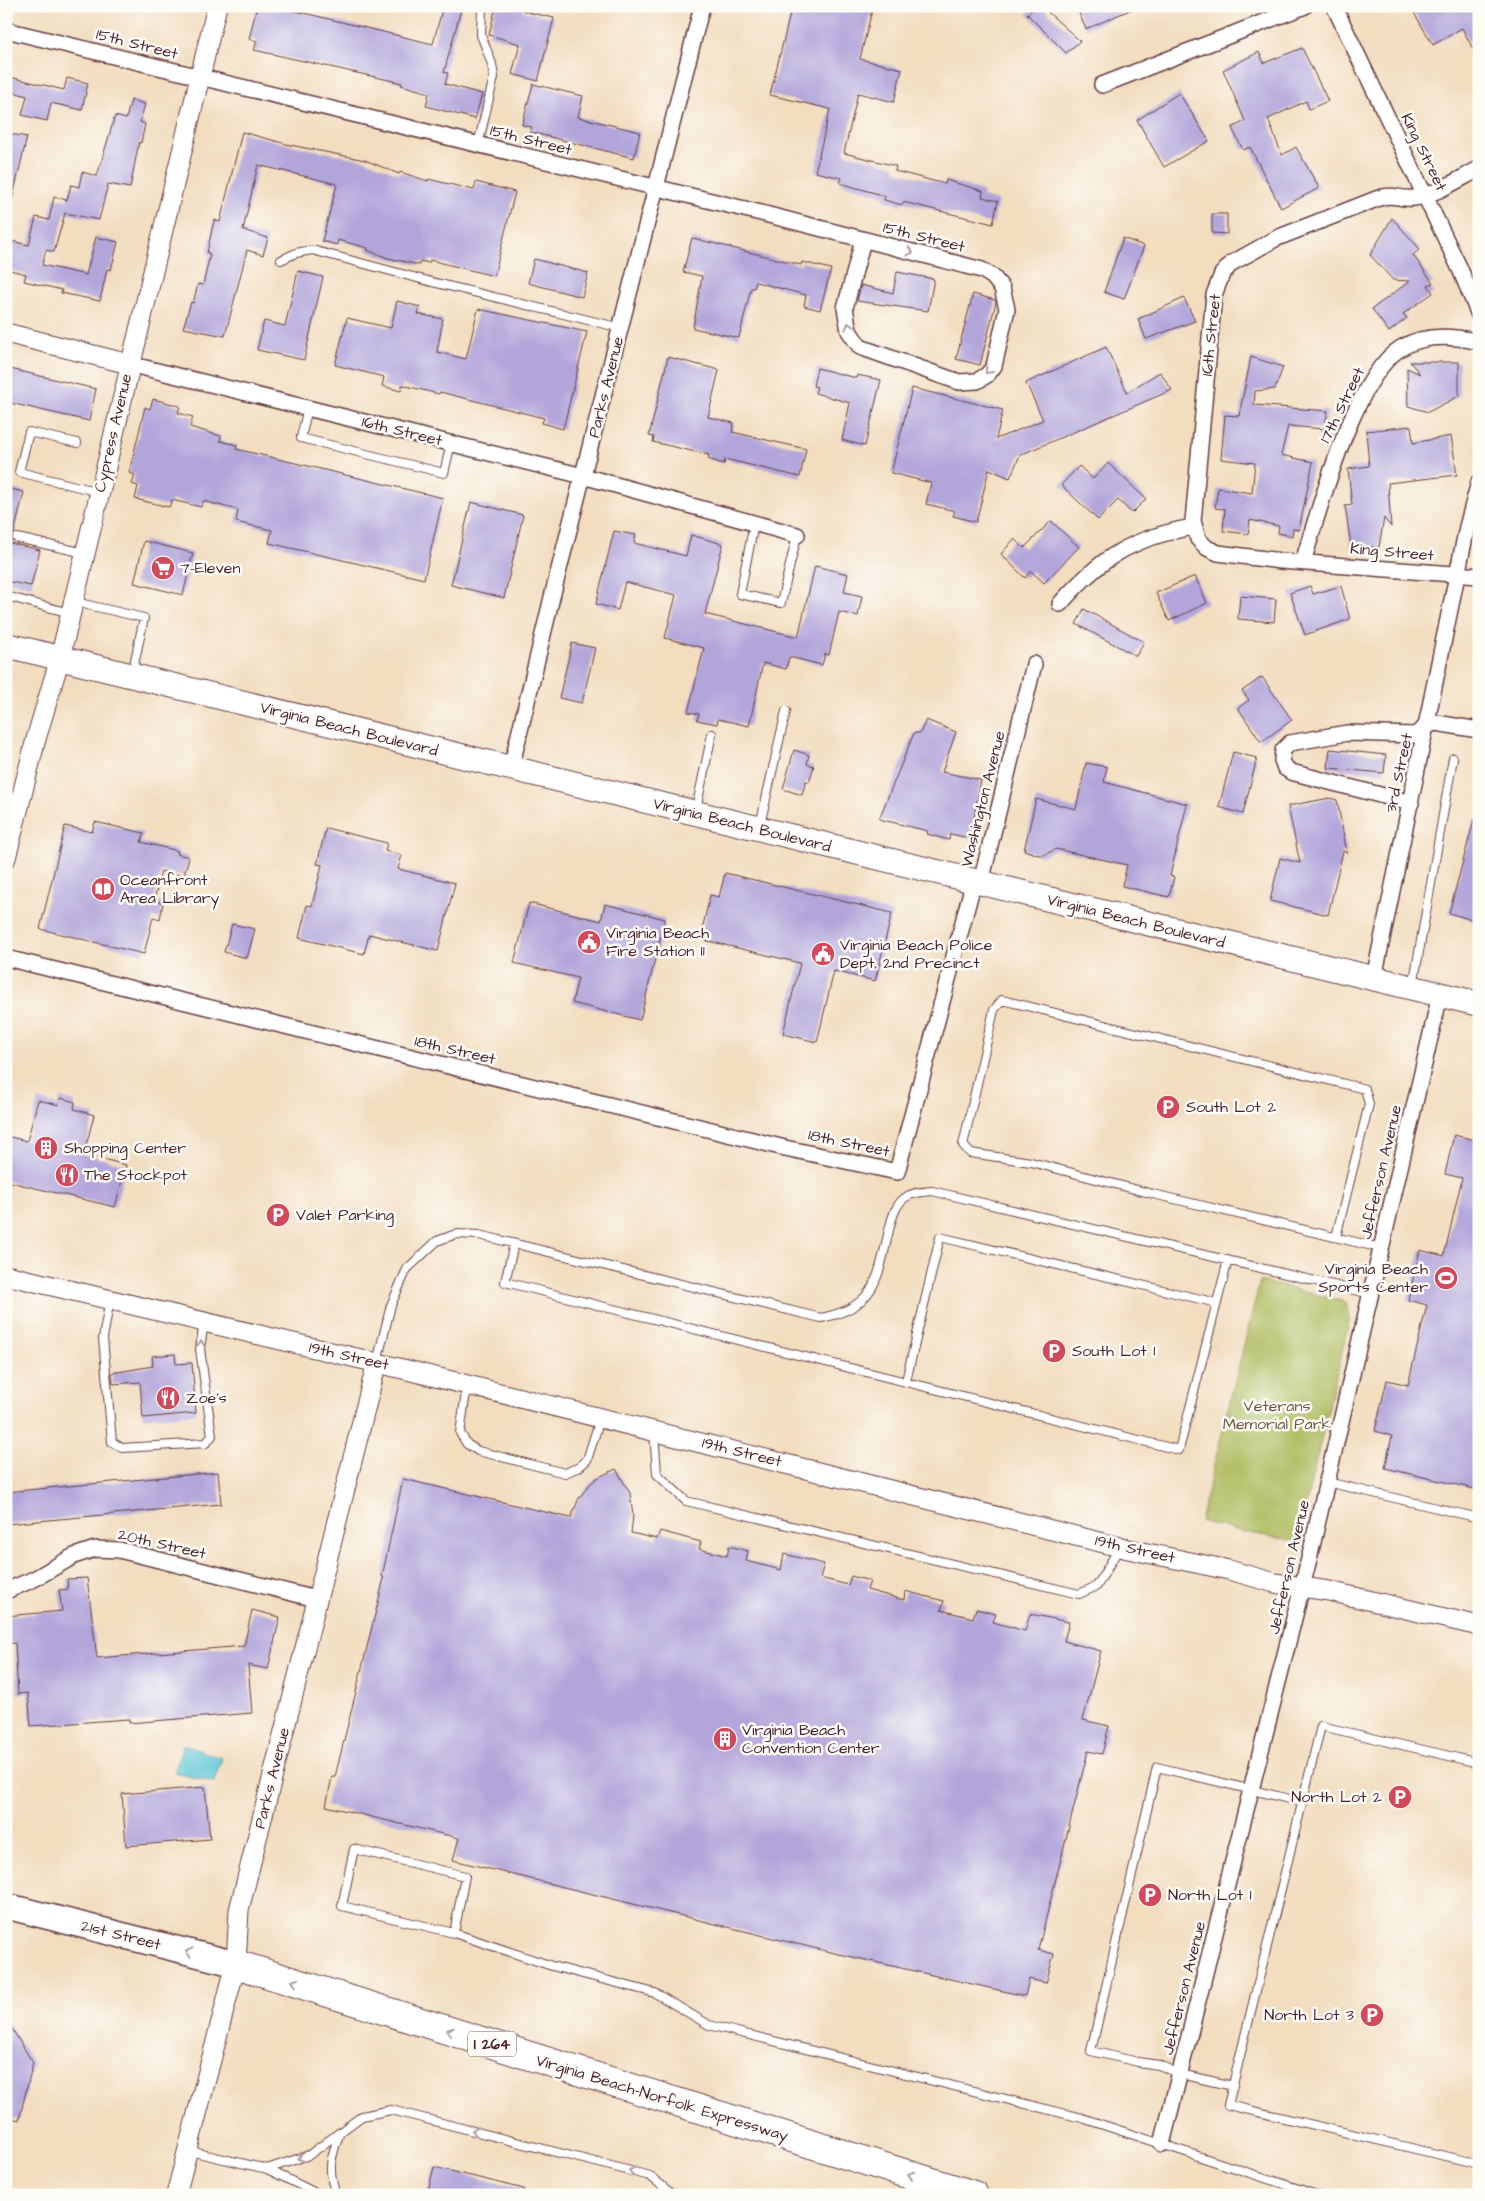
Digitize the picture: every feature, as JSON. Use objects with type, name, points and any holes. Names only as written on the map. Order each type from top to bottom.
[{"type":"highway","name":"21st Street","points":[[6,1906],[236,1964]]},
{"type":"highway","name":"Virginia Beach-Norfolk Expressway","points":[[236,1964],[974,2195]]},
{"type":"main road","name":"Virginia Beach Boulevard","points":[[6,645],[1479,1004]]},
{"type":"street","name":"Cypress Avenue","points":[[6,858],[36,739],[60,658],[217,6]]},
{"type":"street","name":"Parks Avenue","points":[[511,768],[702,6]]},
{"type":"street","points":[[1102,85],[1305,6]]},
{"type":"street","name":"King Street","points":[[1334,6],[1460,269],[1479,314]]},
{"type":"street","name":"15th Street","points":[[6,30],[655,188],[863,240],[982,270],[993,277],[1002,288],[1007,309],[994,366],[986,375],[971,382],[959,382],[860,347],[848,331],[846,308],[863,240]]},
{"type":"street","name":"16th Street","points":[[1193,527],[1214,294],[1222,274],[1232,263],[1277,238],[1390,194],[1412,198],[1425,195],[1479,169]]},
{"type":"street","name":"16th Street","points":[[6,333],[583,476],[797,535]]},
{"type":"street","name":"17th Street","points":[[1303,562],[1335,461],[1373,376],[1385,361],[1400,348],[1432,338],[1454,338],[1479,342]]},
{"type":"street","points":[[1457,576],[1479,482]]},
{"type":"street","points":[[1060,604],[1078,583],[1099,564],[1123,548],[1165,532],[1193,527],[1198,539],[1207,548],[1218,553],[1303,562]]},
{"type":"street","name":"King Street","points":[[1303,562],[1457,576],[1479,576]]},
{"type":"street","name":"3rd Street","points":[[1374,978],[1457,576]]},
{"type":"street","name":"Washington Avenue","points":[[897,1172],[971,892],[983,874],[1034,664]]},
{"type":"street","points":[[1411,803],[1291,772],[1285,768],[1282,760],[1283,750],[1290,743],[1347,733],[1416,735],[1427,726],[1436,723],[1479,730]]},
{"type":"street","name":"18th Street","points":[[6,958],[785,1148],[897,1172]]},
{"type":"street","name":"Jefferson Avenue","points":[[1162,2144],[1302,1588],[1440,995]]},
{"type":"street","name":"19th Street","points":[[6,1275],[377,1362],[1120,1546],[1479,1626]]},
{"type":"street","name":"Parks Avenue","points":[[176,2195],[236,1964],[239,1910],[377,1362]]},
{"type":"street","name":"20th Street","points":[[6,1591],[74,1556],[95,1549],[120,1550],[316,1599]]},
{"type":"lane","points":[[478,145],[494,78],[492,64],[481,35],[482,6]]},
{"type":"lane","points":[[281,260],[296,253],[312,250],[432,282],[621,328]]},
{"type":"lane","points":[[308,407],[300,438],[444,474],[451,443]]},
{"type":"lane","points":[[77,443],[29,432],[19,472],[99,492]]},
{"type":"lane","points":[[754,524],[740,594],[781,603],[797,535]]},
{"type":"lane","points":[[17,538],[85,553]]},
{"type":"lane","points":[[6,596],[144,618],[132,676]]},
{"type":"lane","points":[[760,830],[786,711]]},
{"type":"lane","points":[[695,814],[712,734]]},
{"type":"lane","points":[[1413,988],[1453,758]]},
{"type":"lane","points":[[1336,1237],[1369,1104],[1365,1089],[1002,1000],[994,1010],[964,1144],[970,1153],[1031,1162],[1153,1194],[1381,1248]]},
{"type":"lane","points":[[377,1362],[391,1305],[407,1270],[421,1254],[438,1241],[456,1234],[479,1235],[821,1318],[846,1311],[861,1303],[872,1290],[878,1276],[893,1215],[898,1203],[907,1196],[932,1191],[1371,1294]]},
{"type":"lane","points":[[906,1381],[940,1237],[1217,1303]]},
{"type":"lane","points":[[514,1244],[505,1282],[1179,1450],[1228,1260]]},
{"type":"lane","points":[[110,1300],[103,1338],[112,1442],[122,1448],[206,1442],[212,1436],[200,1349],[204,1322]]},
{"type":"lane","points":[[468,1386],[460,1433],[467,1444],[478,1451],[565,1473],[579,1467],[587,1460],[600,1418]]},
{"type":"lane","points":[[654,1431],[657,1474],[686,1501],[1079,1594],[1097,1586],[1120,1546]]},
{"type":"lane","points":[[1327,1482],[1479,1518]]},
{"type":"lane","points":[[1479,1764],[1321,1726],[1228,2105],[1479,2164]]},
{"type":"lane","points":[[1233,2086],[1180,2074],[1159,2065],[1091,2051],[1157,1767],[1302,1802]]},
{"type":"lane","points":[[454,1933],[465,1876],[354,1849],[342,1906],[454,1933],[552,1966],[655,1993],[709,2026],[1082,2118],[1317,2195]]},
{"type":"lane","points":[[267,2169],[310,2155],[362,2116],[391,2110],[650,2176],[674,2195]]},
{"type":"lane","points":[[336,2195],[330,2177],[330,2170],[332,2156],[341,2130]]},
{"type":"lane","points":[[187,2151],[267,2169],[320,2195]]},
{"type":"green space","name":"Veterans Memorial Park","points":[[1260,1281],[1346,1302],[1350,1318],[1297,1541],[1243,1532],[1200,1521]]},
{"type":"water","points":[[183,1745],[222,1758],[214,1782],[174,1773]]},
{"type":"building","points":[[257,6],[275,6],[433,44],[443,6],[462,6],[444,72],[448,73],[445,84],[482,94],[475,119],[426,106],[429,93],[401,85],[402,83],[254,50],[257,41],[249,39]]},
{"type":"building","points":[[496,6],[524,6],[523,11],[554,18],[538,81],[512,74],[520,44],[489,35]]},
{"type":"building","points":[[792,6],[873,6],[860,59],[902,69],[894,102],[858,93],[844,153],[896,166],[895,171],[945,184],[946,180],[983,191],[982,197],[998,201],[993,224],[903,202],[902,205],[884,200],[885,196],[840,183],[842,178],[815,172],[830,109],[770,95]]},
{"type":"building","points":[[1037,6],[1041,6],[1080,41],[1066,53],[1027,14]]},
{"type":"building","points":[[1076,6],[1139,6],[1086,29]]},
{"type":"building","points":[[1410,6],[1476,6],[1479,11],[1478,58],[1462,28],[1433,45]]},
{"type":"building","points":[[1302,48],[1328,101],[1309,109],[1306,101],[1268,119],[1282,155],[1296,147],[1319,188],[1281,208],[1250,147],[1243,150],[1232,128],[1245,121],[1223,70],[1259,52],[1264,63]]},
{"type":"building","points":[[6,76],[64,90],[67,78],[88,83],[82,110],[51,103],[47,121],[22,115],[27,96],[6,90]]},
{"type":"building","points":[[533,84],[583,96],[578,117],[640,132],[634,158],[530,132],[532,127],[522,125]]},
{"type":"building","points":[[1179,93],[1209,141],[1164,167],[1137,120]]},
{"type":"building","points":[[131,100],[145,104],[140,122],[145,124],[141,143],[139,142],[130,188],[108,184],[99,220],[65,213],[54,252],[46,250],[42,265],[86,275],[96,237],[118,242],[111,270],[107,269],[100,301],[61,293],[62,290],[24,281],[26,274],[6,269],[6,240],[29,245],[36,217],[49,220],[54,197],[67,200],[71,185],[79,187],[82,172],[97,176],[115,116],[126,119]]},
{"type":"building","points":[[242,132],[290,145],[365,160],[399,174],[400,172],[428,181],[428,179],[474,190],[476,182],[515,192],[494,276],[430,260],[429,263],[420,261],[419,265],[388,258],[367,250],[368,248],[338,240],[337,245],[322,241],[337,184],[258,165],[243,230],[268,238],[263,255],[247,250],[225,336],[183,328],[198,284],[203,285],[210,254],[207,253],[214,220],[220,222]]},
{"type":"building","points":[[11,134],[27,137],[12,200],[6,200],[6,154]]},
{"type":"building","points":[[1212,214],[1227,214],[1227,234],[1212,233]]},
{"type":"building","points":[[1392,218],[1420,249],[1413,255],[1433,283],[1428,285],[1433,293],[1403,314],[1407,318],[1389,332],[1372,309],[1410,281],[1393,280],[1370,255]]},
{"type":"building","points":[[692,238],[801,265],[802,262],[831,269],[820,310],[804,306],[806,295],[756,282],[754,288],[751,288],[739,338],[693,328],[702,276],[683,272]]},
{"type":"building","points":[[1123,238],[1144,246],[1124,299],[1104,292]]},
{"type":"building","points":[[534,259],[588,273],[582,297],[528,283]]},
{"type":"building","points":[[298,271],[323,277],[304,360],[257,350],[264,321],[285,326]]},
{"type":"building","points":[[897,272],[934,279],[928,311],[857,301],[861,285],[893,293]]},
{"type":"building","points":[[973,294],[995,300],[996,302],[980,365],[956,359]]},
{"type":"building","points":[[1184,298],[1195,321],[1146,339],[1138,319]]},
{"type":"building","points":[[397,301],[420,307],[418,314],[443,319],[437,352],[466,359],[478,309],[587,332],[563,429],[542,423],[544,418],[440,392],[439,394],[402,385],[401,391],[382,386],[384,377],[335,365],[347,318],[391,328]]},
{"type":"building","points":[[1106,347],[1127,392],[1160,372],[1172,390],[1020,455],[1010,478],[989,469],[976,522],[953,516],[955,511],[926,504],[931,483],[891,473],[912,388],[1003,410],[996,439],[1043,420],[1026,383]]},
{"type":"building","points":[[668,357],[719,370],[708,417],[734,423],[732,432],[806,449],[800,477],[725,459],[724,464],[708,459],[709,455],[653,442],[654,437],[649,436]]},
{"type":"building","points":[[1251,357],[1283,367],[1275,389],[1255,391],[1254,405],[1328,411],[1324,429],[1288,426],[1281,455],[1313,462],[1299,530],[1293,529],[1292,536],[1278,533],[1279,526],[1250,520],[1248,534],[1223,531],[1225,509],[1215,508],[1218,488],[1252,493],[1255,463],[1221,459],[1225,415],[1239,416]]},
{"type":"building","points":[[1410,362],[1459,362],[1459,394],[1461,395],[1428,412],[1408,406],[1407,368],[1420,374]]},
{"type":"building","points":[[6,368],[96,389],[89,421],[6,402]]},
{"type":"building","points":[[817,368],[856,378],[857,375],[881,380],[865,446],[842,440],[850,403],[815,393],[817,387],[813,386]]},
{"type":"building","points":[[153,399],[180,406],[178,413],[193,417],[190,427],[221,436],[220,441],[237,445],[236,449],[443,498],[424,579],[269,543],[272,530],[236,522],[238,510],[203,501],[201,507],[172,500],[169,507],[135,499],[138,486],[132,484],[135,475],[129,473],[145,407],[150,409]]},
{"type":"building","points":[[1411,426],[1413,443],[1451,436],[1457,475],[1388,483],[1391,527],[1384,518],[1379,547],[1351,546],[1345,506],[1352,505],[1348,469],[1369,466],[1366,431]]},
{"type":"building","points":[[1108,463],[1146,499],[1132,513],[1118,500],[1098,520],[1061,485],[1079,466],[1093,479]]},
{"type":"building","points":[[6,488],[24,492],[12,541],[6,541]]},
{"type":"building","points":[[471,502],[523,515],[504,598],[451,585]]},
{"type":"building","points":[[1051,521],[1079,547],[1044,583],[1031,571],[1025,578],[1001,554],[1014,539],[1024,548]]},
{"type":"building","points":[[614,531],[636,535],[634,543],[686,556],[691,535],[723,544],[705,614],[798,637],[815,566],[848,574],[844,592],[862,596],[858,616],[839,612],[829,655],[825,654],[822,665],[789,657],[786,669],[763,663],[749,726],[718,719],[717,724],[697,720],[699,714],[688,712],[704,648],[665,638],[676,595],[625,582],[618,610],[596,604]]},
{"type":"building","name":"7-Eleven","points":[[144,541],[193,553],[183,595],[134,583]]},
{"type":"building","points":[[6,542],[40,550],[31,586],[6,581]]},
{"type":"building","points":[[1195,576],[1207,603],[1169,621],[1156,593]]},
{"type":"building","points":[[1310,586],[1313,594],[1341,586],[1350,619],[1305,635],[1290,593]]},
{"type":"building","points":[[1240,596],[1276,599],[1274,622],[1238,619]]},
{"type":"building","points":[[1084,609],[1144,642],[1136,656],[1076,624]]},
{"type":"building","points":[[572,643],[595,648],[582,703],[559,698]]},
{"type":"building","points":[[1262,677],[1292,720],[1261,742],[1238,708],[1249,700],[1242,691]]},
{"type":"building","points":[[926,720],[956,732],[942,772],[981,780],[970,838],[950,834],[949,840],[927,834],[928,831],[879,819],[914,733],[920,733]]},
{"type":"building","points":[[1330,749],[1386,755],[1384,773],[1328,768]]},
{"type":"building","points":[[794,750],[809,755],[807,764],[814,766],[809,782],[806,781],[802,795],[783,789]]},
{"type":"building","points":[[1233,752],[1257,758],[1243,814],[1219,807]]},
{"type":"building","points":[[1086,763],[1107,767],[1104,782],[1187,804],[1170,876],[1174,877],[1169,897],[1122,886],[1127,865],[1056,849],[1042,856],[1024,850],[1036,799],[1076,809]]},
{"type":"building","points":[[1330,798],[1337,800],[1347,853],[1343,851],[1328,915],[1270,901],[1280,858],[1300,863],[1288,806]]},
{"type":"building","points":[[1474,820],[1479,820],[1479,922],[1449,913]]},
{"type":"building","name":"Oceanfront Area Library","points":[[95,822],[144,833],[141,842],[178,851],[177,854],[189,857],[184,876],[161,871],[154,901],[163,903],[160,919],[153,917],[144,954],[40,929],[65,826],[92,832]]},
{"type":"building","points":[[326,828],[387,843],[385,851],[402,855],[398,869],[455,883],[438,951],[369,934],[364,954],[299,938],[307,905],[312,906],[322,865],[317,864]]},
{"type":"building","name":"Virginia Beach Police Dept. 2nd Precinct","points":[[725,873],[892,913],[875,981],[834,971],[817,1042],[783,1034],[800,963],[700,939],[710,895],[719,897]]},
{"type":"building","name":"Virginia Beach Fire Station 11","points":[[529,903],[601,921],[605,904],[665,919],[640,1020],[572,1003],[578,978],[514,963]]},
{"type":"building","points":[[232,924],[255,929],[247,958],[224,952]]},
{"type":"building","name":"Shopping Center","points":[[60,1098],[75,1102],[74,1109],[94,1115],[84,1154],[126,1165],[115,1207],[6,1181],[6,1136],[27,1141],[38,1100],[59,1105]]},
{"type":"building","name":"Virginia Beach Sports Center","points":[[1454,1135],[1479,1141],[1479,1490],[1385,1468],[1392,1436],[1375,1431],[1387,1380],[1408,1385],[1427,1305],[1408,1300],[1420,1250],[1444,1256],[1462,1178],[1445,1174]]},
{"type":"building","name":"Zoe's","points":[[175,1354],[176,1364],[192,1363],[196,1413],[143,1418],[140,1382],[113,1384],[112,1373],[153,1366],[152,1356]]},
{"type":"building","name":"Virginia Beach Convention Center","points":[[616,1469],[630,1493],[633,1516],[631,1533],[657,1539],[660,1531],[701,1542],[699,1549],[727,1556],[729,1546],[748,1551],[746,1561],[781,1570],[784,1554],[824,1564],[820,1578],[848,1585],[851,1576],[870,1581],[867,1590],[904,1600],[905,1591],[944,1601],[941,1610],[973,1618],[976,1609],[996,1614],[993,1622],[1025,1631],[1030,1614],[1069,1622],[1064,1641],[1101,1651],[1083,1720],[1109,1726],[1102,1754],[1088,1751],[1038,1950],[1054,1954],[1046,1983],[1029,1979],[1025,1996],[826,1951],[453,1860],[459,1838],[326,1806],[332,1777],[335,1777],[384,1578],[382,1577],[403,1479],[571,1518],[579,1498],[589,1485],[597,1478]]},
{"type":"building","points":[[218,1472],[221,1504],[6,1524],[6,1492]]},
{"type":"building","points":[[87,1578],[97,1658],[244,1646],[252,1610],[280,1617],[268,1669],[248,1665],[252,1713],[129,1723],[129,1719],[31,1726],[28,1693],[18,1694],[15,1643],[6,1644],[6,1616],[62,1611],[59,1590],[68,1589],[67,1579]]},
{"type":"building","points":[[205,1787],[210,1839],[126,1846],[122,1794]]},
{"type":"building","points":[[6,2019],[33,2063],[19,2120],[6,2116]]},
{"type":"building","points":[[434,2167],[524,2189],[524,2195],[427,2195]]},
{"type":"place","name":"7-Eleven","points":[[163,568]]},
{"type":"place","name":"Oceanfront Area Library","points":[[103,889]]},
{"type":"place","name":"Virginia Beach Fire Station 11","points":[[589,942]]},
{"type":"place","name":"Virginia Beach Police Dept. 2nd Precinct","points":[[823,954]]},
{"type":"place","name":"South Lot 2","points":[[1168,1107]]},
{"type":"place","name":"Shopping Center","points":[[46,1148]]},
{"type":"place","name":"The Stockpot","points":[[67,1175]]},
{"type":"place","name":"Valet Parking","points":[[278,1215]]},
{"type":"place","name":"Virginia Beach Sports Center","points":[[1446,1278]]},
{"type":"place","name":"South Lot 1","points":[[1054,1351]]},
{"type":"place","name":"Zoe's","points":[[168,1398]]},
{"type":"place","name":"Virginia Beach Convention Center","points":[[725,1739]]},
{"type":"place","name":"North Lot 2","points":[[1400,1797]]},
{"type":"place","name":"North Lot 1","points":[[1150,1895]]},
{"type":"place","name":"North Lot 3","points":[[1372,2015]]}]
